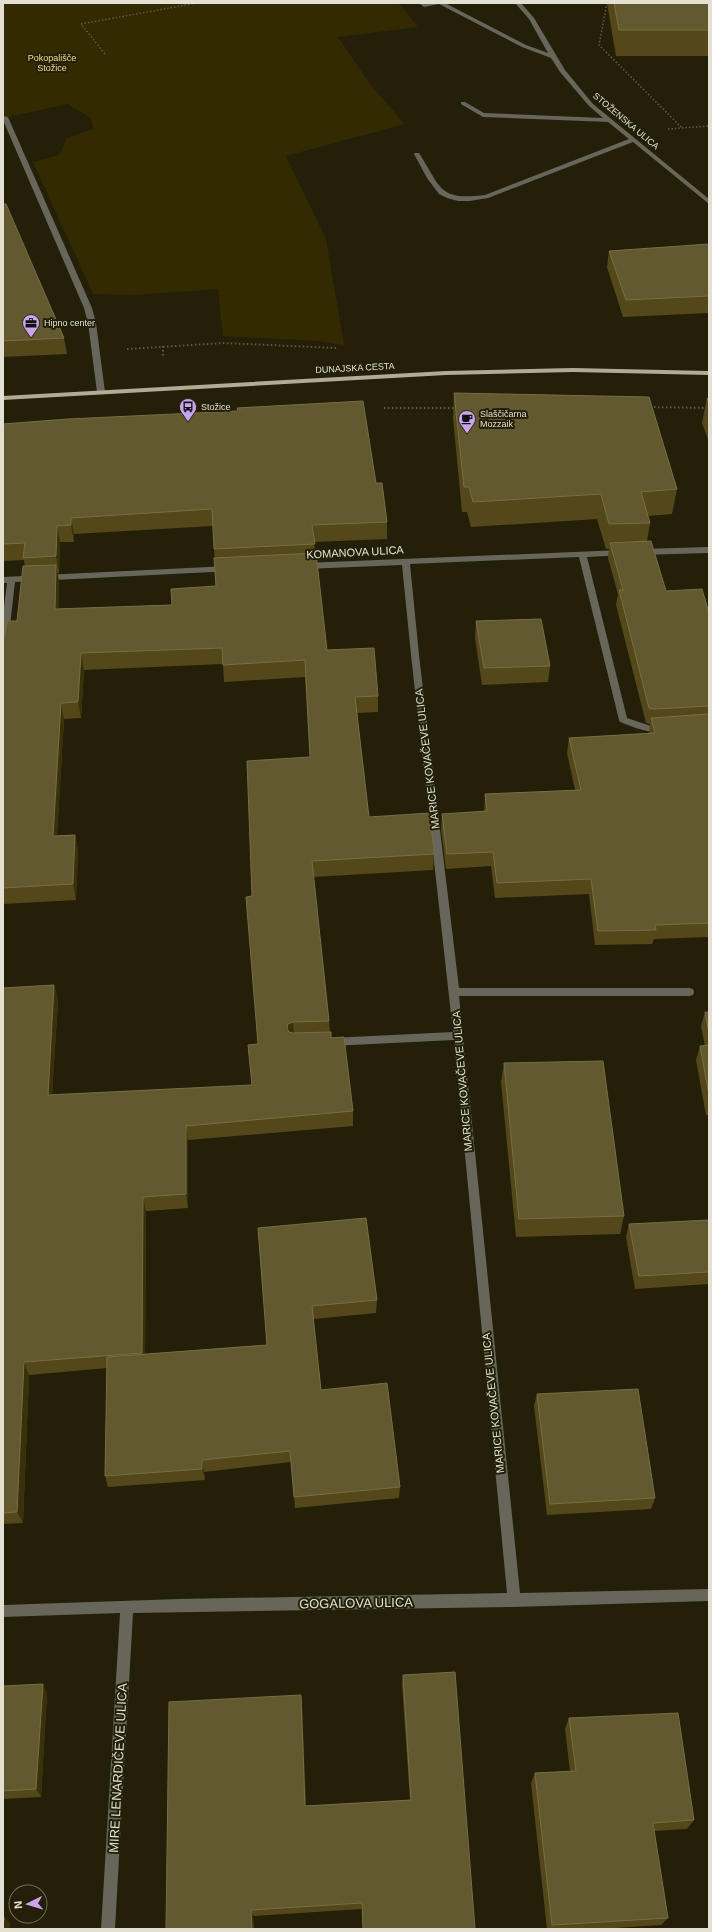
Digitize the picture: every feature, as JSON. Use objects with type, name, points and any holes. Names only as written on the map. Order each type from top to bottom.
[{"type":"main road","name":"DUNAJSKA CESTA","points":[[3,398],[446,373],[573,370],[709,373]]},
{"type":"street","points":[[422,3],[424,5],[439,3],[524,46],[552,56]]},
{"type":"street","name":"STOŽENSKA ULICA","points":[[518,3],[531,18],[562,71],[591,105],[709,202]]},
{"type":"street","points":[[463,103],[484,115],[609,120]]},
{"type":"street","points":[[5,118],[88,308],[92,323],[101,392]]},
{"type":"street","points":[[417,154],[439,192],[446,197],[466,200],[486,196],[633,140]]},
{"type":"street","name":"KOMANOVA ULICA","points":[[294,566],[709,550]]},
{"type":"street","points":[[582,555],[623,720],[651,729],[673,728]]},
{"type":"street","name":"MARICE KOVAČEVE ULICA","points":[[406,561],[415,655],[454,992],[457,1036],[514,1601]]},
{"type":"street","points":[[3,652],[7,580],[239,569]]},
{"type":"street","points":[[454,992],[689,992]]},
{"type":"street","points":[[317,1042],[457,1036]]},
{"type":"street","name":"GOGALOVA ULICA","points":[[3,1611],[127,1606],[514,1601],[709,1595]]},
{"type":"street","name":"MIRE LENARDIČEVE ULICA","points":[[108,1929],[127,1606]]},
{"type":"path","points":[[105,54],[81,24],[197,3]]},
{"type":"path","points":[[607,3],[599,45],[682,128]]},
{"type":"path","points":[[605,13],[612,13]]},
{"type":"path","name":"DUNAJSKA CESTA","points":[[120,350],[223,343],[336,348]]},
{"type":"path","points":[[163,346],[163,356]]},
{"type":"path","points":[[377,407],[406,409],[461,408]]},
{"type":"path","points":[[647,407],[709,408]]},
{"type":"green space","name":"Pokopališče Stožice","points":[[3,3],[399,3],[418,27],[338,37],[370,84],[405,124],[286,156],[326,239],[344,345],[319,341],[223,336],[218,289],[135,295],[93,294],[33,162],[59,155],[67,138],[93,129],[91,118],[68,104],[3,118]]},
{"type":"building","points":[[614,3],[709,3],[709,30],[619,30]]},
{"type":"building","points":[[3,204],[6,204],[64,338],[3,341]]},
{"type":"building","points":[[709,244],[709,296],[626,300],[609,251]]},
{"type":"building","points":[[454,393],[649,397],[677,489],[641,492],[650,523],[609,524],[601,494],[473,502],[469,487],[464,487]]},
{"type":"building","points":[[363,401],[376,483],[382,483],[387,522],[312,525],[315,544],[214,549],[212,509],[71,518],[71,525],[57,526],[56,556],[23,558],[25,543],[3,544],[3,424],[68,419],[238,411],[237,408]]},
{"type":"building","points":[[651,541],[666,591],[702,589],[709,613],[709,706],[649,708],[619,590],[623,590],[610,543]]},
{"type":"building","points":[[316,553],[327,650],[374,648],[378,696],[355,697],[369,817],[430,813],[434,854],[312,861],[329,1021],[293,1022],[288,1024],[287,1028],[289,1032],[293,1033],[331,1032],[331,1038],[344,1037],[353,1111],[186,1126],[186,1194],[143,1197],[142,1353],[24,1362],[17,1512],[3,1513],[3,988],[54,985],[48,1095],[252,1085],[248,1045],[258,1044],[246,897],[252,896],[247,761],[310,757],[305,660],[223,665],[222,648],[81,653],[78,702],[61,703],[53,836],[75,835],[73,884],[3,888],[3,637],[5,636],[7,621],[17,621],[23,566],[56,565],[55,609],[172,605],[171,589],[216,586],[214,558]]},
{"type":"building","points":[[541,619],[550,666],[484,668],[476,621]]},
{"type":"building","points":[[709,714],[709,923],[655,925],[656,930],[598,931],[591,879],[497,883],[493,852],[447,854],[442,814],[487,811],[485,794],[581,790],[569,738],[655,733],[651,718]]},
{"type":"building","points":[[705,1012],[709,1012],[709,1033]]},
{"type":"building","points":[[709,1045],[709,1095],[700,1046]]},
{"type":"building","points":[[603,1061],[624,1216],[519,1219],[504,1063]]},
{"type":"building","points":[[366,1218],[377,1300],[312,1306],[321,1390],[387,1383],[400,1487],[294,1497],[290,1451],[202,1460],[202,1469],[105,1476],[107,1357],[267,1345],[258,1228]]},
{"type":"building","points":[[709,1220],[709,1272],[639,1276],[629,1224]]},
{"type":"building","points":[[638,1389],[655,1498],[550,1504],[537,1394]]},
{"type":"building","points":[[455,1672],[475,1929],[363,1929],[362,1903],[251,1910],[252,1929],[166,1929],[169,1702],[301,1695],[305,1806],[411,1800],[403,1675]]},
{"type":"building","points":[[43,1684],[36,1789],[3,1791],[3,1686]]},
{"type":"building","points":[[678,1713],[694,1820],[653,1823],[668,1918],[552,1925],[535,1773],[576,1771],[569,1718]]},
{"type":"place","name":"Hipno center","points":[[31,338]]},
{"type":"place","name":"Stožice","points":[[188,422]]},
{"type":"place","name":"Slaščičarna Mozzaik","points":[[467,434]]}]
